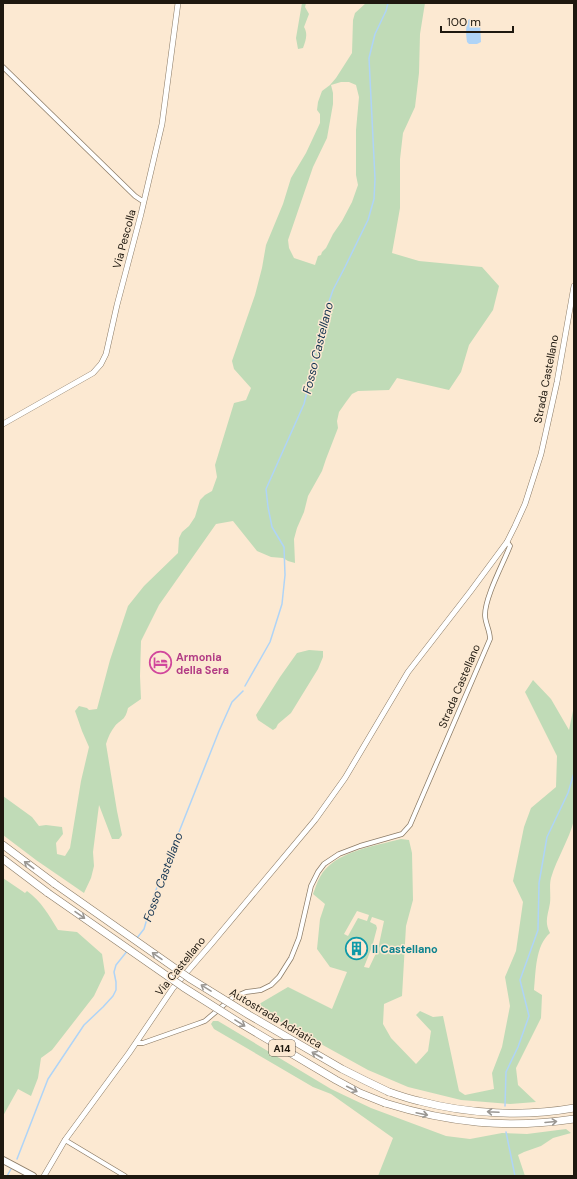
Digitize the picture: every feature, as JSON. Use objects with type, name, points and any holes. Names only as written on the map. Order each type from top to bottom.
[{"type":"highway","name":"Autostrada Adriatica","points":[[3,845],[55,884],[189,978],[342,1069],[389,1092],[418,1101],[493,1113],[526,1113],[574,1108]]},
{"type":"highway","name":"Autostrada Adriatica","points":[[3,859],[48,893],[183,987],[240,1023],[360,1093],[411,1111],[448,1119],[478,1123],[522,1124],[574,1119]]},
{"type":"main road","points":[[3,1160],[33,1176]]},
{"type":"street","name":"Via Pescolla","points":[[3,424],[91,374],[101,364],[106,354],[162,124],[178,3]]},
{"type":"street","points":[[3,67],[130,191],[144,201]]},
{"type":"street","name":"Strada Castellano","points":[[345,778],[408,672],[507,542],[516,526],[525,504],[541,454],[557,382],[574,286]]},
{"type":"street","name":"Strada Castellano","points":[[136,1042],[143,1043],[205,1021],[232,998],[246,992],[261,990],[271,985],[279,977],[291,958],[299,938],[311,886],[324,864],[339,854],[360,846],[402,834],[410,825],[490,639],[490,632],[485,614],[496,577],[510,546],[507,542]]},
{"type":"street","name":"Via Castellano","points":[[44,1176],[65,1140],[173,988],[315,820],[345,778]]},
{"type":"street","points":[[65,1140],[125,1176]]},
{"type":"green space","points":[[302,3],[306,3],[305,7],[309,14],[304,27],[306,35],[305,42],[303,48],[298,49],[296,38]]},
{"type":"green space","points":[[366,3],[425,3],[420,34],[419,73],[415,107],[403,133],[400,159],[400,208],[392,253],[419,261],[482,267],[499,286],[493,310],[469,345],[461,372],[449,390],[397,378],[389,390],[358,391],[352,394],[339,412],[337,421],[338,428],[322,471],[308,496],[304,512],[297,528],[294,539],[295,563],[283,558],[271,557],[257,551],[233,521],[216,524],[159,605],[141,641],[141,699],[128,708],[124,717],[112,730],[106,744],[122,835],[119,839],[112,839],[99,805],[93,852],[94,866],[91,878],[84,893],[3,835],[3,796],[32,817],[39,826],[46,825],[62,827],[63,834],[56,843],[57,854],[65,856],[70,848],[81,781],[89,747],[75,711],[79,706],[89,710],[97,709],[110,660],[128,606],[144,586],[178,553],[179,538],[182,532],[189,526],[195,517],[200,500],[212,491],[217,477],[215,465],[234,403],[246,400],[251,388],[234,369],[232,361],[255,295],[266,245],[283,204],[291,178],[306,153],[320,123],[320,114],[317,110],[322,91],[336,78],[352,53],[353,20],[355,13]],"holes":[[[341,82],[349,82],[356,85],[359,97],[356,130],[356,175],[358,185],[352,202],[342,221],[326,248],[321,255],[318,256],[315,265],[294,258],[289,248],[288,240],[313,167],[327,138],[333,104],[331,85]]]},
{"type":"green space","points":[[309,650],[323,651],[323,657],[318,669],[291,713],[273,730],[258,720],[256,715],[297,653]]},
{"type":"green space","points":[[533,680],[551,699],[569,730],[574,706],[574,820],[551,878],[550,903],[547,922],[550,933],[541,945],[537,960],[534,990],[542,995],[541,1018],[516,1068],[518,1085],[536,1102],[510,1104],[461,1100],[408,1087],[368,1070],[254,1007],[288,987],[332,1009],[347,972],[330,967],[317,949],[320,919],[325,904],[313,894],[318,881],[326,868],[345,855],[368,847],[401,839],[409,840],[412,853],[413,900],[406,926],[402,996],[384,1004],[383,1024],[391,1038],[416,1064],[428,1051],[431,1031],[416,1015],[420,1011],[433,1017],[443,1016],[459,1091],[465,1095],[494,1089],[492,1073],[502,1047],[510,1006],[505,977],[516,951],[523,902],[513,881],[524,827],[531,808],[556,787],[557,756],[525,692]],"holes":[[[357,911],[369,915],[367,921],[358,918],[348,936],[344,934]],[[372,917],[384,921],[378,949],[369,968],[364,967],[372,947],[377,928],[376,925],[370,922]],[[350,940],[367,947],[363,957],[346,951]]]},
{"type":"green space","points":[[3,878],[25,893],[27,891],[32,895],[44,909],[58,930],[77,932],[102,954],[105,973],[94,996],[52,1050],[41,1058],[38,1078],[31,1096],[18,1089],[3,1116]]},
{"type":"green space","points":[[213,1021],[218,1021],[331,1089],[371,1108],[446,1136],[470,1139],[502,1133],[527,1134],[566,1129],[571,1133],[553,1138],[541,1146],[518,1155],[525,1176],[378,1176],[393,1138],[331,1094],[313,1087],[214,1029],[211,1024]]},
{"type":"water","points":[[469,19],[476,19],[480,22],[481,42],[477,44],[469,44],[467,42],[466,27]]},
{"type":"waterway","name":"Fosso Castellano","points":[[245,686],[270,642],[282,604],[285,575],[284,547],[272,527],[266,489],[304,404],[312,372],[315,350],[333,290],[368,220],[374,199],[375,179],[369,58],[375,34],[386,11],[388,3]]},
{"type":"waterway","name":"Fosso Castellano","points":[[137,938],[144,929],[154,895],[219,731],[232,702],[243,691]]},
{"type":"waterway","points":[[505,1106],[506,1072],[518,1047],[529,1016],[520,980],[538,930],[539,883],[547,837],[568,793],[574,773]]},
{"type":"waterway","name":"Fosso Castellano","points":[[17,1159],[48,1079],[84,1025],[113,996],[116,990],[114,972],[116,965],[128,950]]},
{"type":"waterway","points":[[506,1132],[515,1176]]},
{"type":"waterway","name":"Fosso Castellano","points":[[7,1176],[11,1169]]},
{"type":"place","name":"Armonia della Sera","points":[[161,663]]},
{"type":"place","name":"Il Castellano","points":[[356,949]]}]
